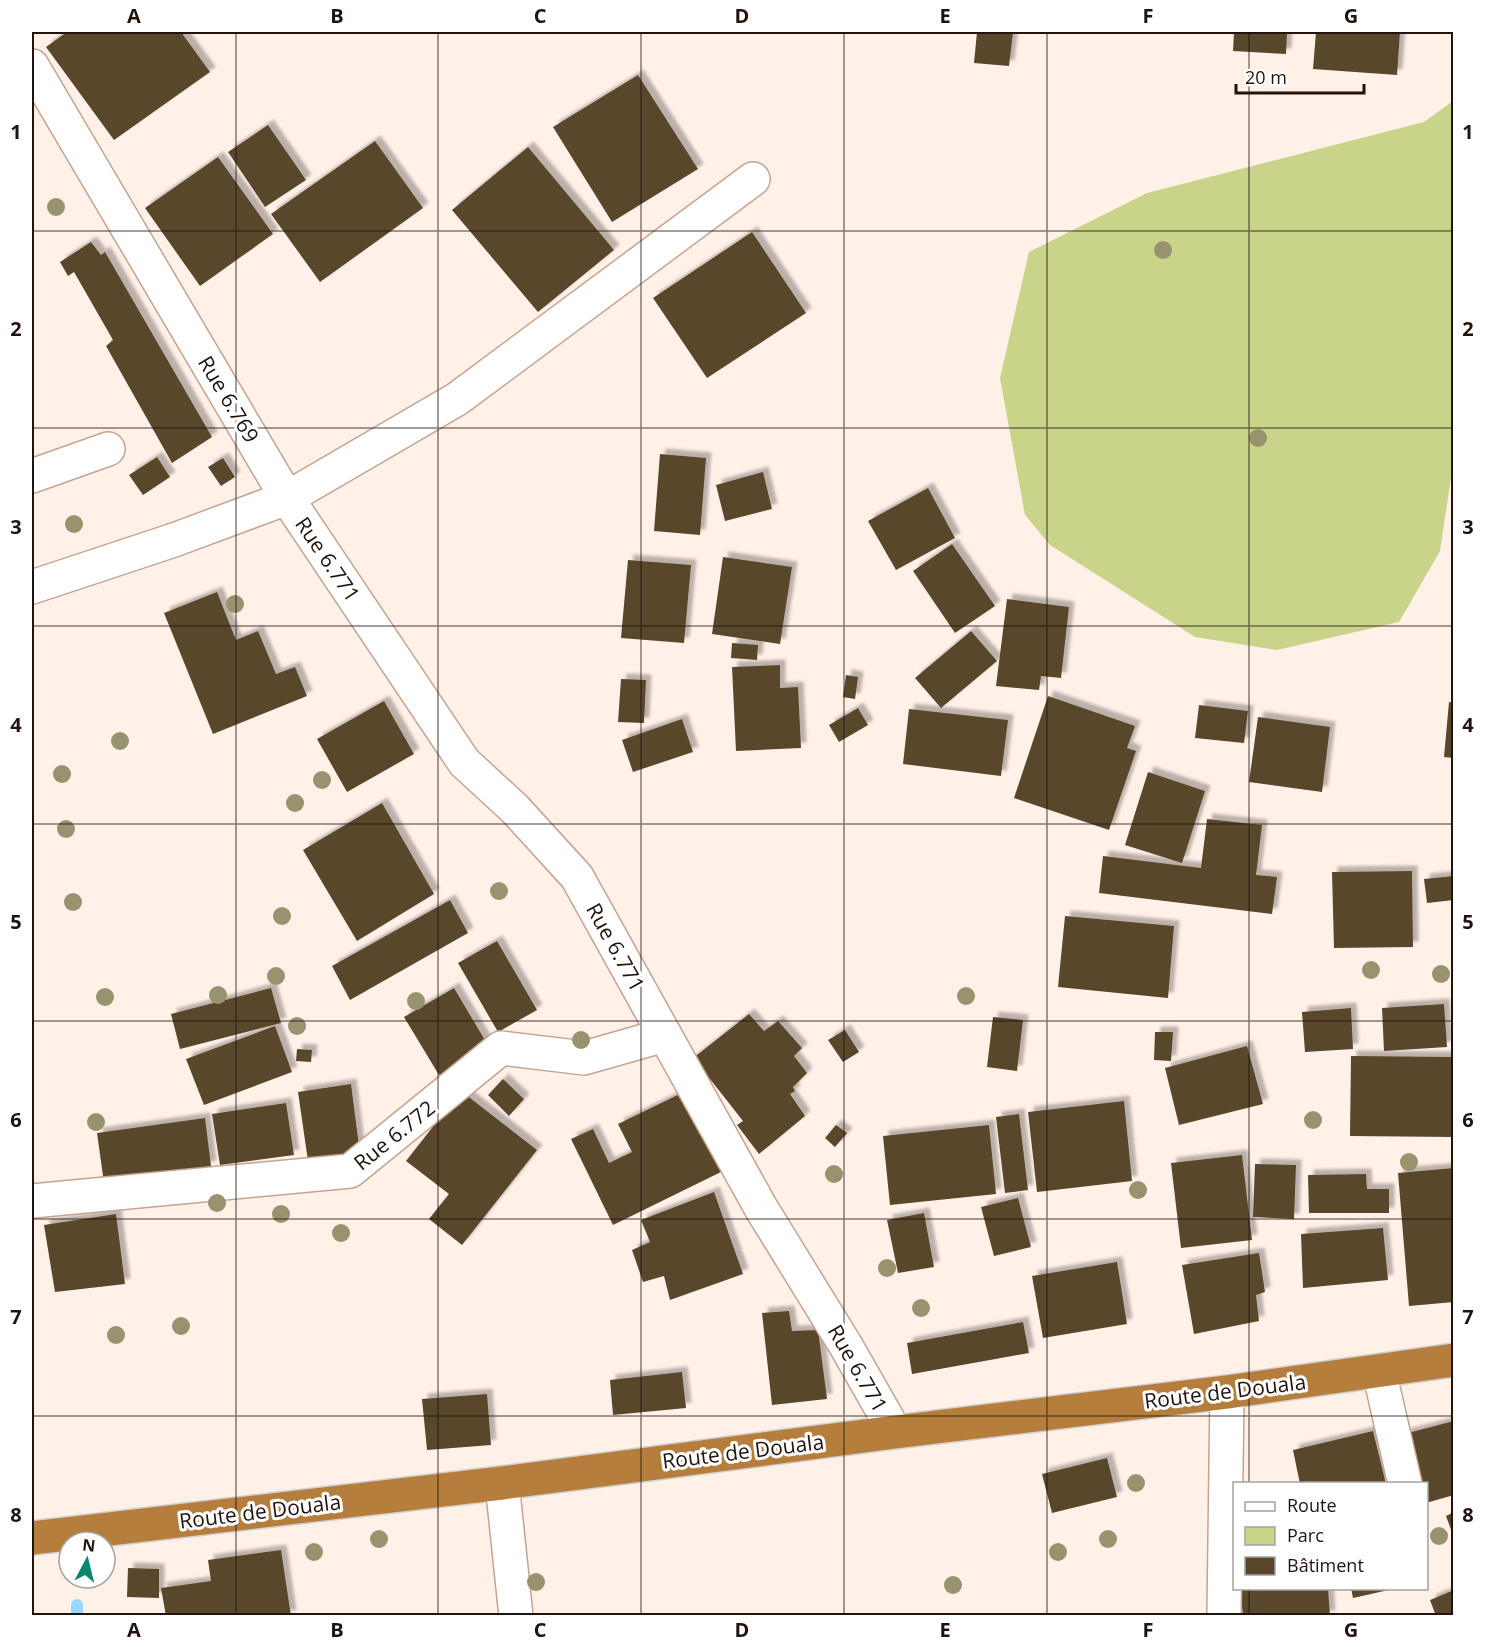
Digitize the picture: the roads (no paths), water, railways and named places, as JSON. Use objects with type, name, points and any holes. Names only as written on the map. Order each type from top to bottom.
[{"type":"highway","name":"Route de Douala","points":[[32,1538],[502,1483],[1227,1392],[1454,1360]]},
{"type":"street","name":"Rue 6.769","points":[[32,66],[287,498]]},
{"type":"street","points":[[32,587],[174,540],[287,498],[458,399],[753,179]]},
{"type":"street","points":[[32,476],[108,449]]},
{"type":"street","name":"Rue 6.771","points":[[287,498],[464,762],[515,809],[577,877],[761,1208],[846,1346],[895,1432]]},
{"type":"street","name":"Rue 6.772","points":[[32,1201],[350,1172],[501,1048],[584,1058],[665,1035]]},
{"type":"street","points":[[1378,1371],[1405,1482]]},
{"type":"street","points":[[1224,1616],[1227,1392]]},
{"type":"street","points":[[502,1483],[516,1616]]},
{"type":"waterway","points":[[77,1605],[77,1616]]}]
